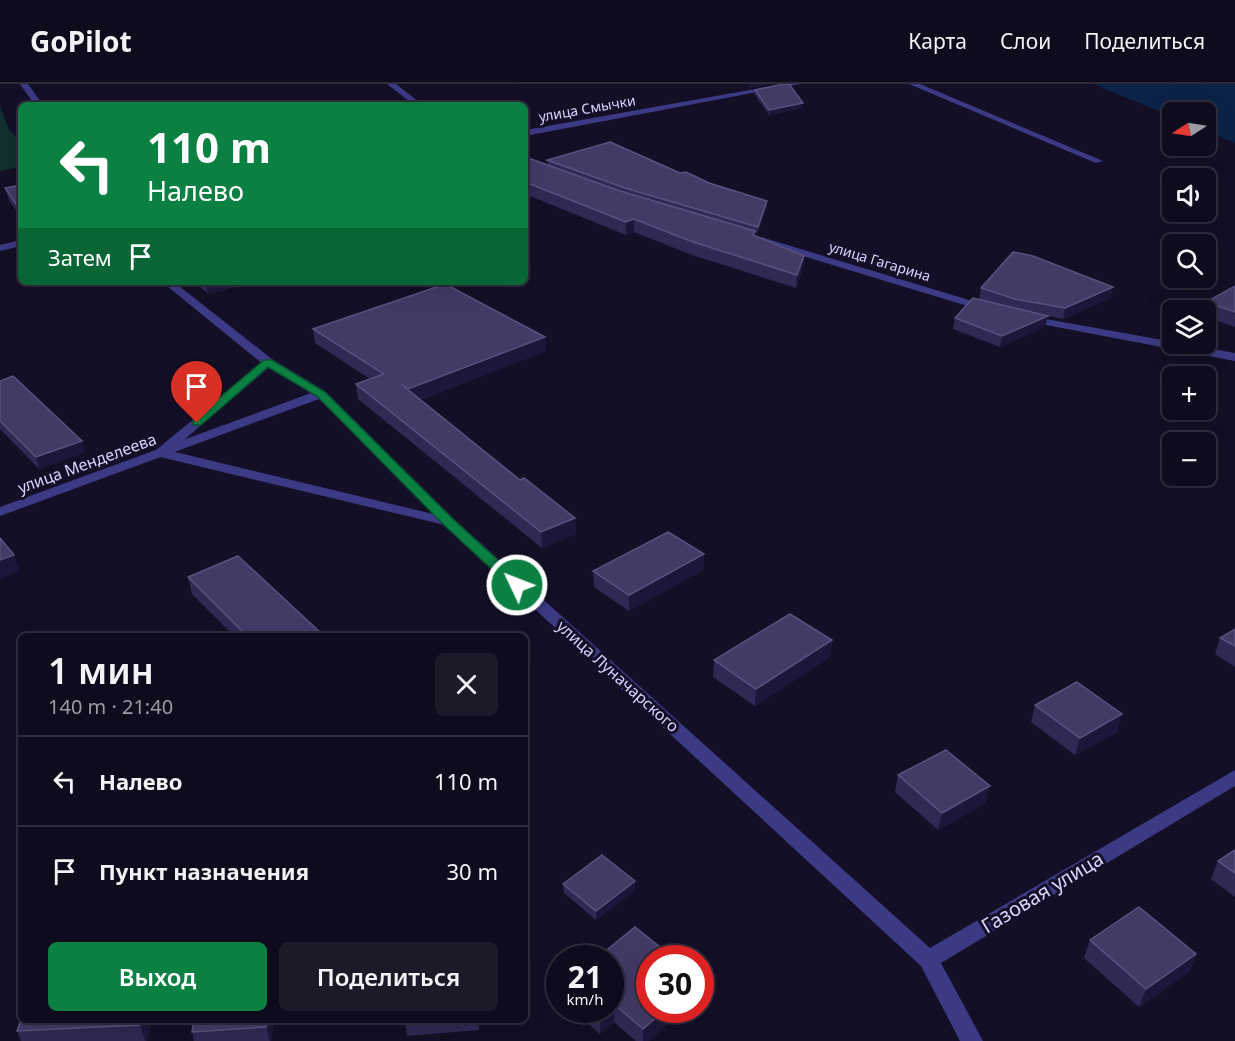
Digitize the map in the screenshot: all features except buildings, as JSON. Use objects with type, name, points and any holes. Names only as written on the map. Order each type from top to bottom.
[{"type":"street","points":[[24,84],[37,102]]},
{"type":"street","points":[[391,84],[415,102]]},
{"type":"street","name":"улица Смычки","points":[[528,132],[796,84]]},
{"type":"street","points":[[913,84],[1099,161]]},
{"type":"street","name":"улица Гагарина","points":[[747,236],[998,312]]},
{"type":"street","points":[[0,248],[18,244]]},
{"type":"street","name":"улица Луначарского","points":[[171,285],[268,362],[321,394],[449,522],[928,960]]},
{"type":"street","points":[[1021,317],[1235,357]]},
{"type":"street","points":[[161,453],[268,362]]},
{"type":"street","name":"улица Менделеева","points":[[0,512],[321,394]]},
{"type":"street","points":[[161,453],[449,522]]},
{"type":"street","name":"Газовая улица","points":[[928,960],[1235,777]]},
{"type":"street","points":[[928,960],[972,1041]]},
{"type":"green space","points":[[0,106],[9,130],[18,139],[18,168],[0,171]]},
{"type":"water","points":[[1093,84],[1235,84],[1235,143],[1216,135],[1216,102],[1162,102],[1162,112]]},
{"type":"route","points":[[197,423],[268,362],[321,394],[449,522],[517,585]]}]
